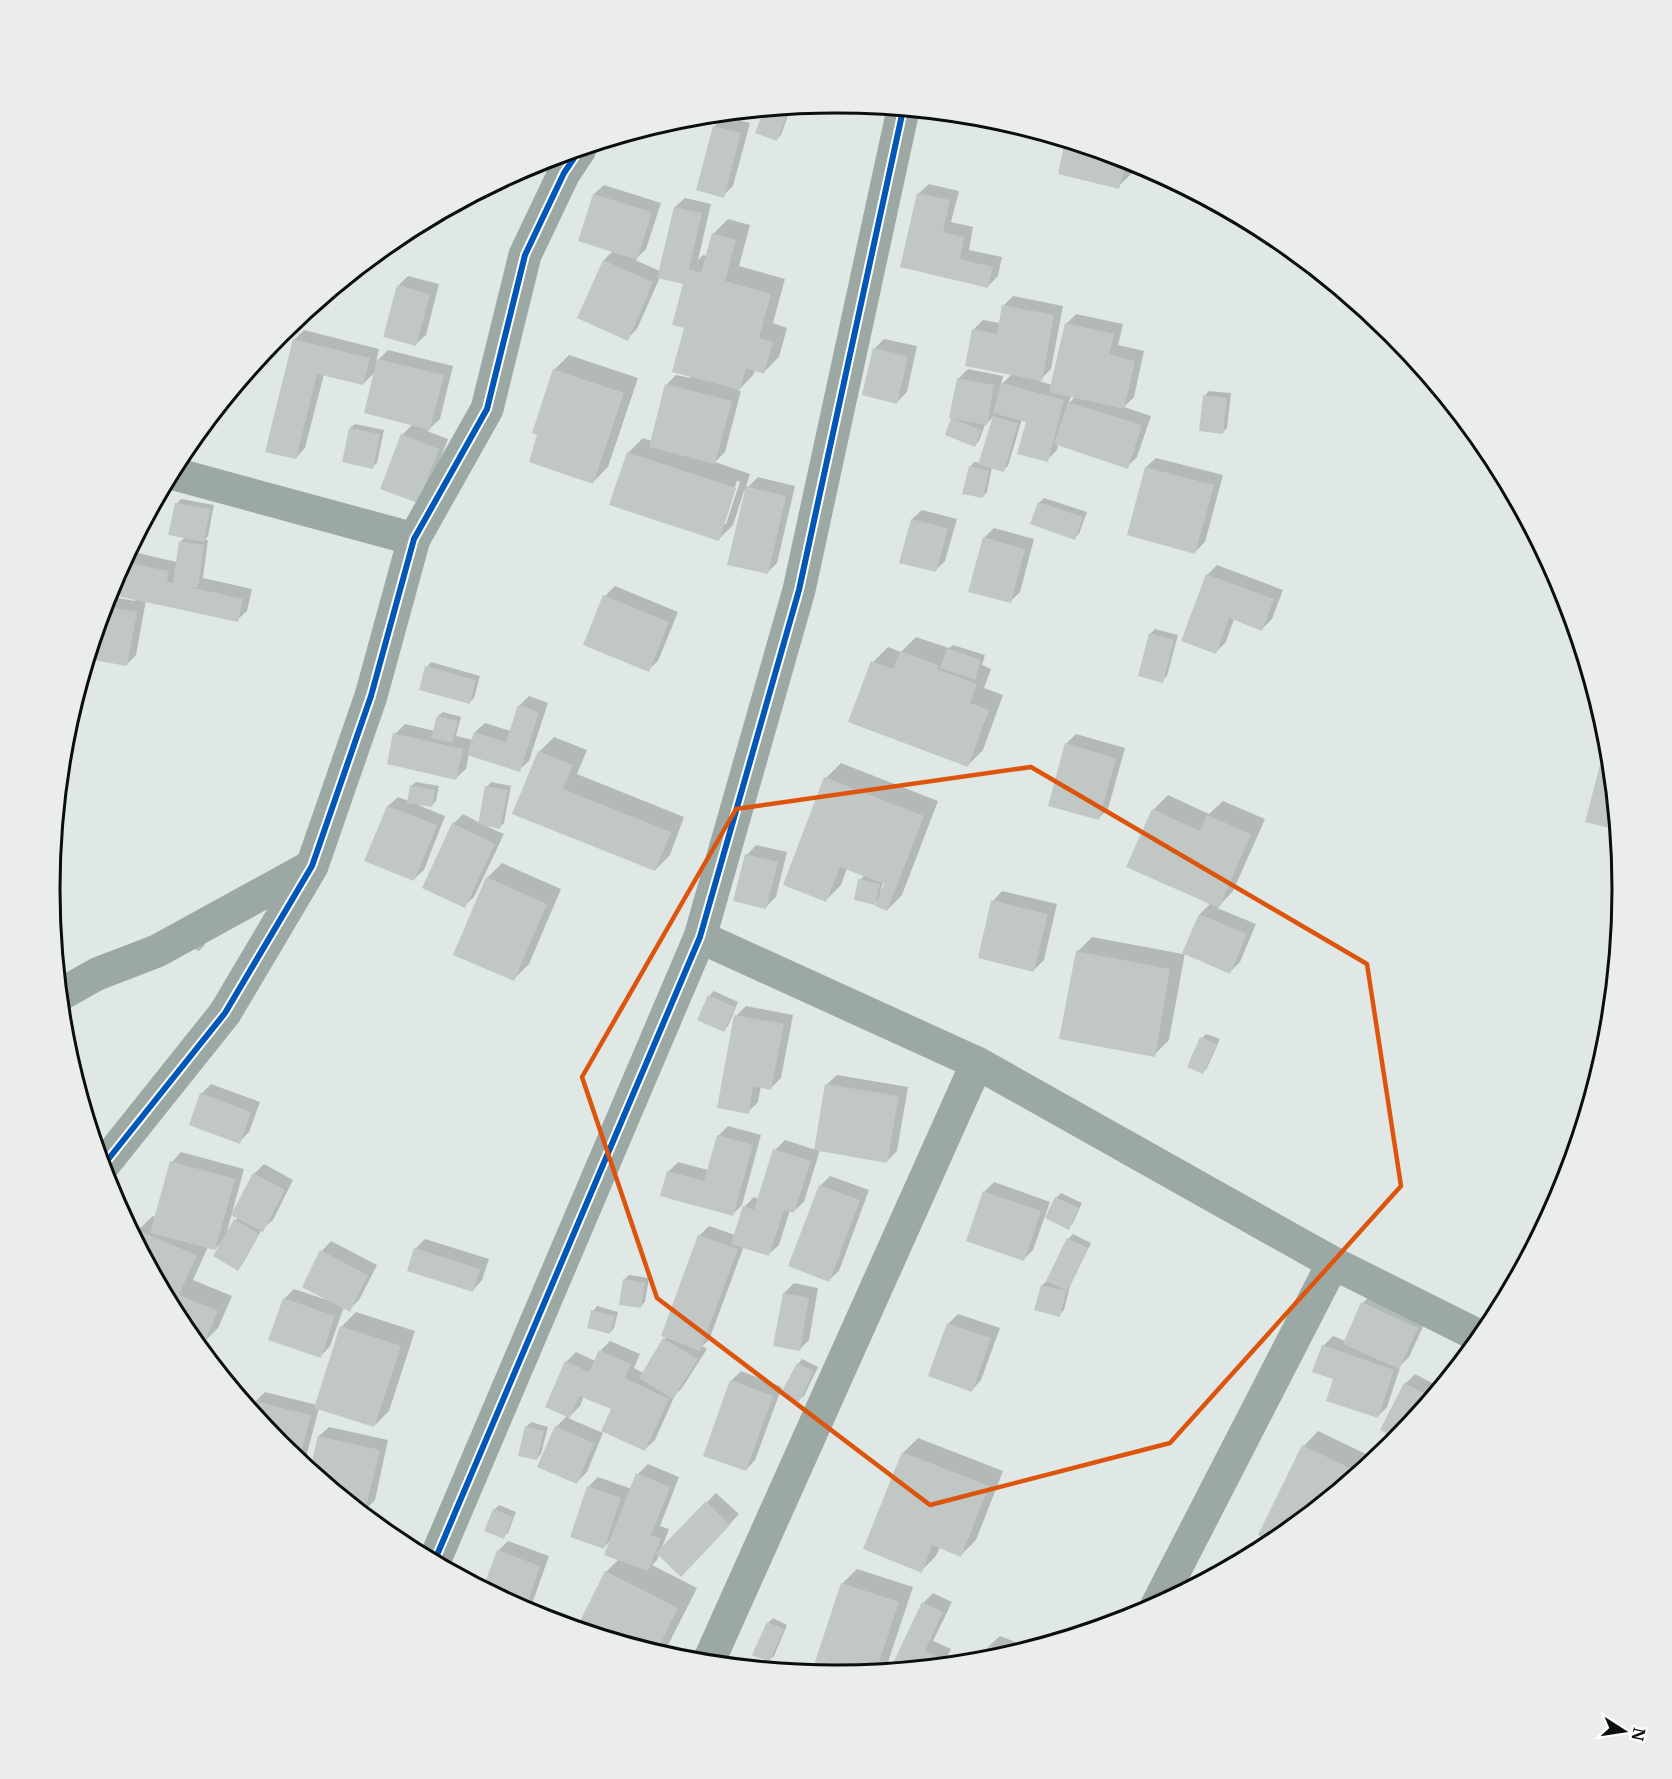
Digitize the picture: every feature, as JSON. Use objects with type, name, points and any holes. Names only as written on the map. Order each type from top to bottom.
[{"type":"street","points":[[437,1555],[700,937],[799,590],[902,116]]},
{"type":"street","points":[[109,1159],[225,1013],[312,866],[371,696],[414,539],[487,409],[525,255],[564,173],[572,160]]},
{"type":"street","points":[[180,475],[414,539]]},
{"type":"street","points":[[67,991],[98,974],[158,951],[312,866]]},
{"type":"street","points":[[700,937],[977,1063],[1333,1263],[1473,1333]]},
{"type":"street","points":[[711,1655],[977,1063]]},
{"type":"street","points":[[1164,1592],[1333,1263]]},
{"type":"highlighted area","points":[[1031,767],[1367,964],[1401,1186],[1170,1443],[930,1505],[657,1298],[582,1077],[736,809]]},
{"type":"building","points":[[787,115],[777,141],[755,133],[761,117]]},
{"type":"building","points":[[713,126],[741,133],[724,198],[696,190]]},
{"type":"building","points":[[1063,148],[1124,170],[1119,189],[1058,174]]},
{"type":"building","points":[[917,193],[950,200],[943,232],[964,237],[960,259],[993,267],[988,288],[900,267]]},
{"type":"building","points":[[593,194],[652,212],[637,260],[578,241]]},
{"type":"building","points":[[674,207],[702,213],[689,269],[701,273],[712,233],[736,240],[725,281],[771,294],[759,338],[773,342],[764,374],[746,368],[740,390],[672,372],[684,328],[672,325],[683,284],[657,278]]},
{"type":"building","points":[[603,260],[653,282],[628,341],[577,318]]},
{"type":"building","points":[[397,285],[430,294],[416,346],[383,337]]},
{"type":"building","points":[[1002,305],[1054,315],[1042,381],[965,366],[972,329],[997,334]]},
{"type":"building","points":[[1065,323],[1114,334],[1109,354],[1135,361],[1124,409],[1049,392]]},
{"type":"building","points":[[293,339],[370,358],[363,385],[317,374],[296,459],[265,452]]},
{"type":"building","points":[[873,348],[908,356],[897,404],[862,395]]},
{"type":"building","points":[[377,359],[444,375],[430,430],[364,413]]},
{"type":"building","points":[[553,369],[624,393],[593,484],[529,462],[537,435],[532,433]]},
{"type":"building","points":[[957,378],[994,385],[987,425],[953,419],[981,430],[975,447],[945,435],[951,418],[949,418]]},
{"type":"building","points":[[1001,383],[1064,400],[1048,462],[1017,454],[1026,422],[993,413]]},
{"type":"building","points":[[665,384],[732,401],[715,464],[649,447]]},
{"type":"building","points":[[1203,395],[1227,398],[1223,434],[1199,431]]},
{"type":"building","points":[[1068,402],[1142,425],[1128,469],[1054,444]]},
{"type":"building","points":[[993,416],[1018,423],[1004,472],[978,465]]},
{"type":"building","points":[[349,428],[380,434],[373,469],[342,462]]},
{"type":"building","points":[[401,434],[439,449],[418,503],[380,489]]},
{"type":"building","points":[[627,452],[736,488],[719,541],[609,505]]},
{"type":"building","points":[[969,466],[989,470],[983,498],[962,494]]},
{"type":"building","points":[[1145,467],[1214,485],[1195,554],[1127,535]]},
{"type":"building","points":[[746,486],[786,496],[768,574],[727,565]]},
{"type":"building","points":[[1038,502],[1083,517],[1075,540],[1030,524]]},
{"type":"building","points":[[175,503],[210,509],[204,542],[168,535]]},
{"type":"building","points":[[911,519],[948,528],[936,572],[899,563]]},
{"type":"building","points":[[983,537],[1025,549],[1011,603],[968,592]]},
{"type":"building","points":[[179,541],[204,545],[198,588],[185,586],[243,599],[238,622],[118,596],[132,564],[169,571],[167,582],[173,583]]},
{"type":"building","points":[[1206,574],[1274,599],[1262,631],[1229,618],[1216,654],[1181,641]]},
{"type":"building","points":[[603,595],[669,622],[649,672],[583,645]]},
{"type":"building","points":[[113,608],[137,612],[127,666],[95,660]]},
{"type":"building","points":[[1149,633],[1174,640],[1163,683],[1138,676]]},
{"type":"building","points":[[947,648],[981,660],[975,680],[940,668]]},
{"type":"building","points":[[900,651],[938,665],[937,669],[977,684],[970,703],[989,710],[968,767],[848,722],[871,661],[893,669]]},
{"type":"building","points":[[425,666],[476,680],[470,704],[419,690]]},
{"type":"building","points":[[518,705],[539,712],[520,772],[467,755],[474,732],[506,742]]},
{"type":"building","points":[[437,716],[458,721],[452,743],[431,738]]},
{"type":"building","points":[[393,733],[463,749],[456,780],[387,764]]},
{"type":"building","points":[[1065,743],[1116,758],[1099,820],[1048,806]]},
{"type":"building","points":[[538,751],[573,765],[563,789],[671,832],[655,871],[512,814]]},
{"type":"building","points":[[1601,762],[1609,828],[1585,822]]},
{"type":"building","points":[[824,777],[924,816],[887,911],[875,906],[884,884],[840,867],[826,902],[783,885]]},
{"type":"building","points":[[410,785],[435,790],[432,807],[407,803]]},
{"type":"building","points":[[485,786],[508,790],[500,829],[478,824]]},
{"type":"building","points":[[387,806],[437,825],[414,881],[364,861]]},
{"type":"building","points":[[1152,809],[1200,831],[1207,815],[1251,834],[1219,908],[1126,867]]},
{"type":"building","points":[[452,823],[495,844],[465,908],[422,888]]},
{"type":"building","points":[[745,854],[778,862],[766,909],[733,901]]},
{"type":"building","points":[[486,877],[547,904],[514,981],[453,955]]},
{"type":"building","points":[[858,879],[880,884],[875,905],[854,900]]},
{"type":"building","points":[[991,900],[1048,914],[1034,972],[978,958]]},
{"type":"building","points":[[1199,914],[1247,934],[1230,974],[1182,953]]},
{"type":"building","points":[[1076,951],[1170,969],[1155,1057],[1059,1039]]},
{"type":"building","points":[[708,995],[735,1007],[724,1032],[697,1020]]},
{"type":"building","points":[[734,1015],[784,1024],[771,1090],[753,1086],[749,1114],[717,1108]]},
{"type":"building","points":[[1200,1037],[1217,1044],[1203,1074],[1187,1067]]},
{"type":"building","points":[[825,1084],[899,1096],[887,1163],[814,1150]]},
{"type":"building","points":[[200,1093],[251,1112],[240,1144],[189,1125]]},
{"type":"building","points":[[717,1135],[753,1145],[733,1216],[660,1196],[667,1171],[704,1181]]},
{"type":"building","points":[[773,1149],[811,1161],[794,1213],[784,1210],[769,1256],[731,1244],[743,1206],[754,1210]]},
{"type":"building","points":[[170,1161],[235,1179],[215,1250],[150,1233]]},
{"type":"building","points":[[253,1173],[285,1190],[263,1232],[231,1215]]},
{"type":"building","points":[[819,1185],[860,1200],[829,1282],[788,1266]]},
{"type":"building","points":[[983,1191],[1041,1211],[1024,1261],[966,1241]]},
{"type":"building","points":[[1055,1197],[1079,1208],[1069,1230],[1045,1218]]},
{"type":"building","points":[[234,1219],[259,1234],[238,1271],[213,1256]]},
{"type":"building","points":[[139,1231],[197,1255],[179,1295],[218,1311],[205,1341],[164,1278]]},
{"type":"building","points":[[698,1235],[738,1249],[700,1351],[661,1336]]},
{"type":"building","points":[[1067,1238],[1088,1248],[1067,1291],[1046,1281]]},
{"type":"building","points":[[414,1248],[480,1269],[473,1292],[407,1271]]},
{"type":"building","points":[[320,1250],[368,1275],[350,1312],[302,1287]]},
{"type":"building","points":[[623,1279],[645,1283],[641,1308],[619,1305]]},
{"type":"building","points":[[1041,1285],[1066,1291],[1060,1317],[1034,1310]]},
{"type":"building","points":[[783,1293],[809,1298],[800,1351],[773,1346]]},
{"type":"building","points":[[283,1298],[335,1316],[321,1358],[268,1340]]},
{"type":"building","points":[[1361,1302],[1418,1328],[1399,1369],[1343,1344]]},
{"type":"building","points":[[591,1310],[615,1316],[610,1334],[587,1328]]},
{"type":"building","points":[[947,1323],[991,1338],[972,1392],[928,1376]]},
{"type":"building","points":[[340,1326],[401,1346],[374,1427],[314,1408]]},
{"type":"building","points":[[663,1338],[698,1359],[673,1399],[639,1378]]},
{"type":"building","points":[[1322,1345],[1394,1370],[1378,1418],[1326,1401],[1333,1379],[1312,1372]]},
{"type":"building","points":[[599,1350],[631,1364],[625,1378],[669,1399],[645,1451],[601,1431],[611,1409],[579,1396],[570,1418],[545,1407],[565,1361],[589,1372]]},
{"type":"building","points":[[797,1363],[814,1371],[799,1402],[781,1393]]},
{"type":"building","points":[[730,1380],[773,1396],[746,1471],[703,1456]]},
{"type":"building","points":[[1404,1383],[1425,1394],[1388,1434],[1380,1430]]},
{"type":"building","points":[[254,1402],[311,1415],[301,1452],[287,1438]]},
{"type":"building","points":[[525,1426],[544,1431],[537,1460],[518,1456]]},
{"type":"building","points":[[555,1426],[594,1443],[577,1484],[537,1467]]},
{"type":"building","points":[[318,1436],[380,1450],[366,1507],[324,1473],[312,1462]]},
{"type":"building","points":[[1302,1445],[1352,1469],[1267,1535],[1263,1538],[1258,1535]]},
{"type":"building","points":[[902,1452],[989,1486],[961,1557],[932,1545],[922,1573],[863,1549]]},
{"type":"building","points":[[636,1473],[670,1487],[651,1535],[661,1539],[648,1571],[604,1555]]},
{"type":"building","points":[[587,1486],[621,1498],[604,1549],[570,1537]]},
{"type":"building","points":[[706,1501],[730,1525],[681,1577],[656,1553]]},
{"type":"building","points":[[493,1509],[513,1517],[504,1539],[484,1531]]},
{"type":"building","points":[[497,1550],[540,1566],[528,1601],[486,1581]]},
{"type":"building","points":[[605,1571],[678,1608],[660,1645],[580,1621]]},
{"type":"building","points":[[841,1583],[899,1602],[879,1664],[814,1665]]},
{"type":"building","points":[[922,1602],[943,1612],[925,1651],[941,1658],[893,1663]]},
{"type":"building","points":[[767,1622],[784,1629],[769,1662],[752,1655]]},
{"type":"building","points":[[989,1645],[998,1648],[987,1651]]},
{"type":"cycle path","points":[[437,1555],[700,937],[799,590],[902,116]]},
{"type":"cycle path","points":[[109,1159],[225,1013],[312,866],[371,696],[414,539],[487,409],[525,255],[564,173],[572,160]]}]
